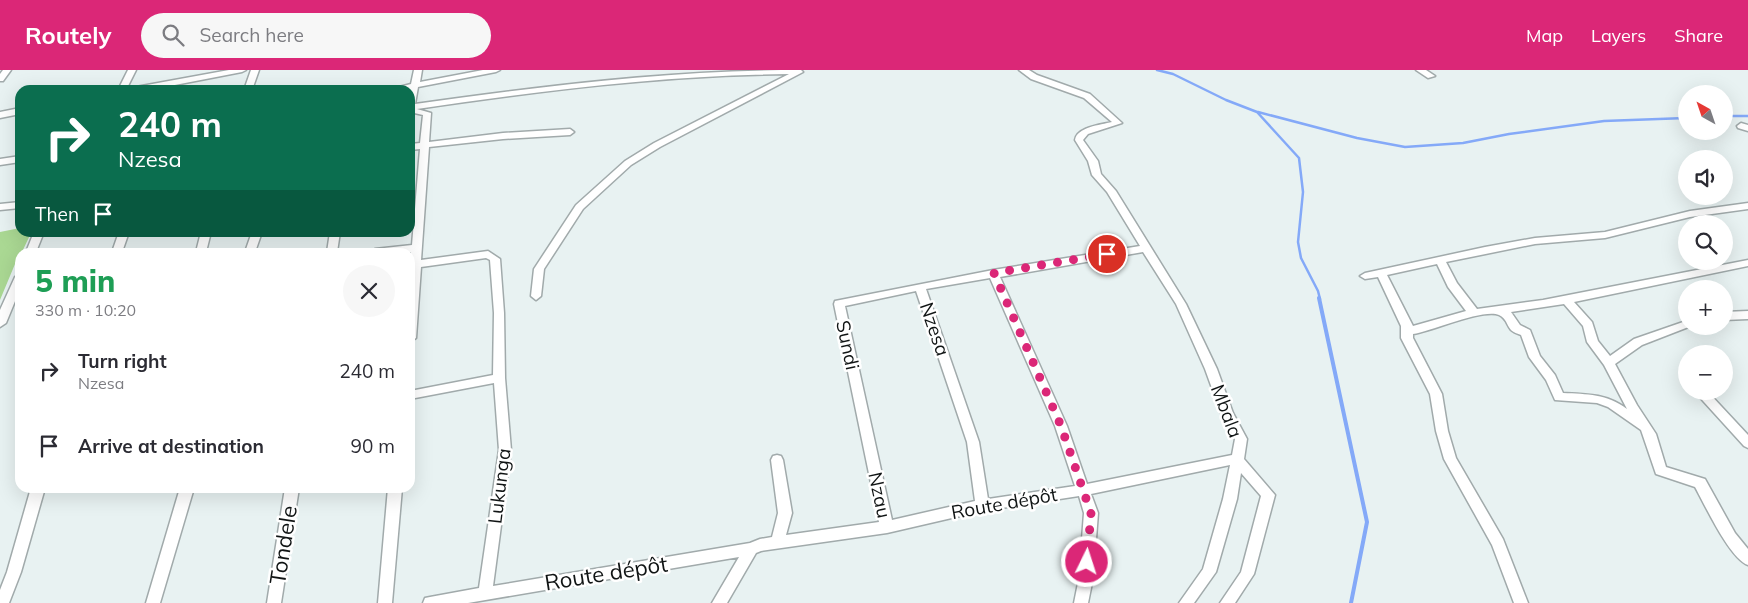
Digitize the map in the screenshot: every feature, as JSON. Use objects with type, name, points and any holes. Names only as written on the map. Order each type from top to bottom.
[{"type":"street","points":[[0,79],[7,70]]},
{"type":"street","points":[[124,85],[132,70]]},
{"type":"street","points":[[162,85],[242,70]]},
{"type":"street","points":[[250,85],[255,70]]},
{"type":"street","points":[[418,70],[414,85],[496,70]]},
{"type":"street","name":"Mbala","points":[[1023,70],[1034,77],[1087,96],[1118,123],[1085,132],[1079,137],[1079,140],[1093,161],[1097,175],[1111,191],[1181,304],[1211,369],[1227,413],[1241,439],[1238,461],[1268,495],[1247,574],[1227,603]]},
{"type":"street","points":[[1420,70],[1431,76]]},
{"type":"street","points":[[415,106],[668,74],[734,71],[801,71]]},
{"type":"street","points":[[536,296],[539,268],[579,207],[628,163],[657,144],[801,71]]},
{"type":"street","points":[[0,115],[15,112]]},
{"type":"street","points":[[415,112],[427,113],[415,264]]},
{"type":"street","points":[[415,147],[503,136],[570,132]]},
{"type":"street","points":[[0,162],[15,160]]},
{"type":"street","points":[[0,207],[15,206]]},
{"type":"street","points":[[1365,276],[1535,241],[1605,235],[1690,214],[1748,206]]},
{"type":"street","name":"Nzesa","points":[[982,504],[973,442],[920,287],[1145,248]]},
{"type":"street","name":"Lukunga","points":[[415,264],[488,254],[495,259],[500,313],[500,378],[505,450],[485,593]]},
{"type":"street","points":[[1440,260],[1452,284],[1474,313]]},
{"type":"street","points":[[1407,331],[1422,329],[1447,319],[1474,313],[1566,300],[1643,282],[1748,263]]},
{"type":"street","points":[[994,273],[1061,426],[1091,513],[1086,578],[1081,603]]},
{"type":"street","points":[[1381,273],[1407,326],[1407,338],[1436,394],[1442,431],[1450,459],[1498,543],[1521,603]]},
{"type":"street","name":"Sundi","points":[[856,386],[839,304],[920,287]]},
{"type":"street","points":[[0,323],[15,288]]},
{"type":"street","points":[[1566,300],[1588,325],[1593,342],[1609,363],[1650,434],[1661,470],[1700,483],[1730,537],[1748,559]]},
{"type":"street","points":[[1498,310],[1511,316],[1515,321],[1515,327],[1526,333],[1536,357],[1552,378],[1559,397],[1597,399],[1612,404],[1646,428]]},
{"type":"street","points":[[1733,316],[1748,315]]},
{"type":"street","points":[[1609,363],[1638,342],[1678,328]]},
{"type":"street","points":[[415,394],[500,378]]},
{"type":"street","name":"Nzau","points":[[752,549],[778,541],[887,527],[856,386]]},
{"type":"street","points":[[1708,400],[1748,443]]},
{"type":"street","points":[[777,460],[785,513],[778,541]]},
{"type":"street","name":"Route dépôt","points":[[887,527],[982,504],[1083,490],[1230,460],[1238,461]]},
{"type":"street","points":[[1186,603],[1209,572],[1230,499],[1238,461]]},
{"type":"street","points":[[2,603],[14,572],[37,493]]},
{"type":"street","points":[[153,603],[186,493]]},
{"type":"street","name":"Tondele","points":[[274,603],[291,493]]},
{"type":"street","points":[[385,603],[394,493]]},
{"type":"street","points":[[719,603],[752,549]]},
{"type":"street","name":"Route dépôt","points":[[430,603],[595,577],[752,549]]},
{"type":"green space","points":[[15,229],[15,237],[29,237],[24,248],[15,248],[15,264],[0,300],[0,232]]},
{"type":"waterway","points":[[1157,70],[1173,74],[1226,100],[1257,112],[1299,158],[1303,192],[1298,242],[1301,258],[1318,291],[1320,299]]},
{"type":"waterway","points":[[1258,112],[1357,138],[1405,147],[1463,143],[1509,134],[1604,121],[1678,118]]},
{"type":"waterway","points":[[1733,116],[1748,116]]},
{"type":"waterway","points":[[1319,298],[1367,522],[1351,603]]},
{"type":"route","points":[[1087,562],[1091,513],[1061,426],[994,273],[1107,254]]}]
